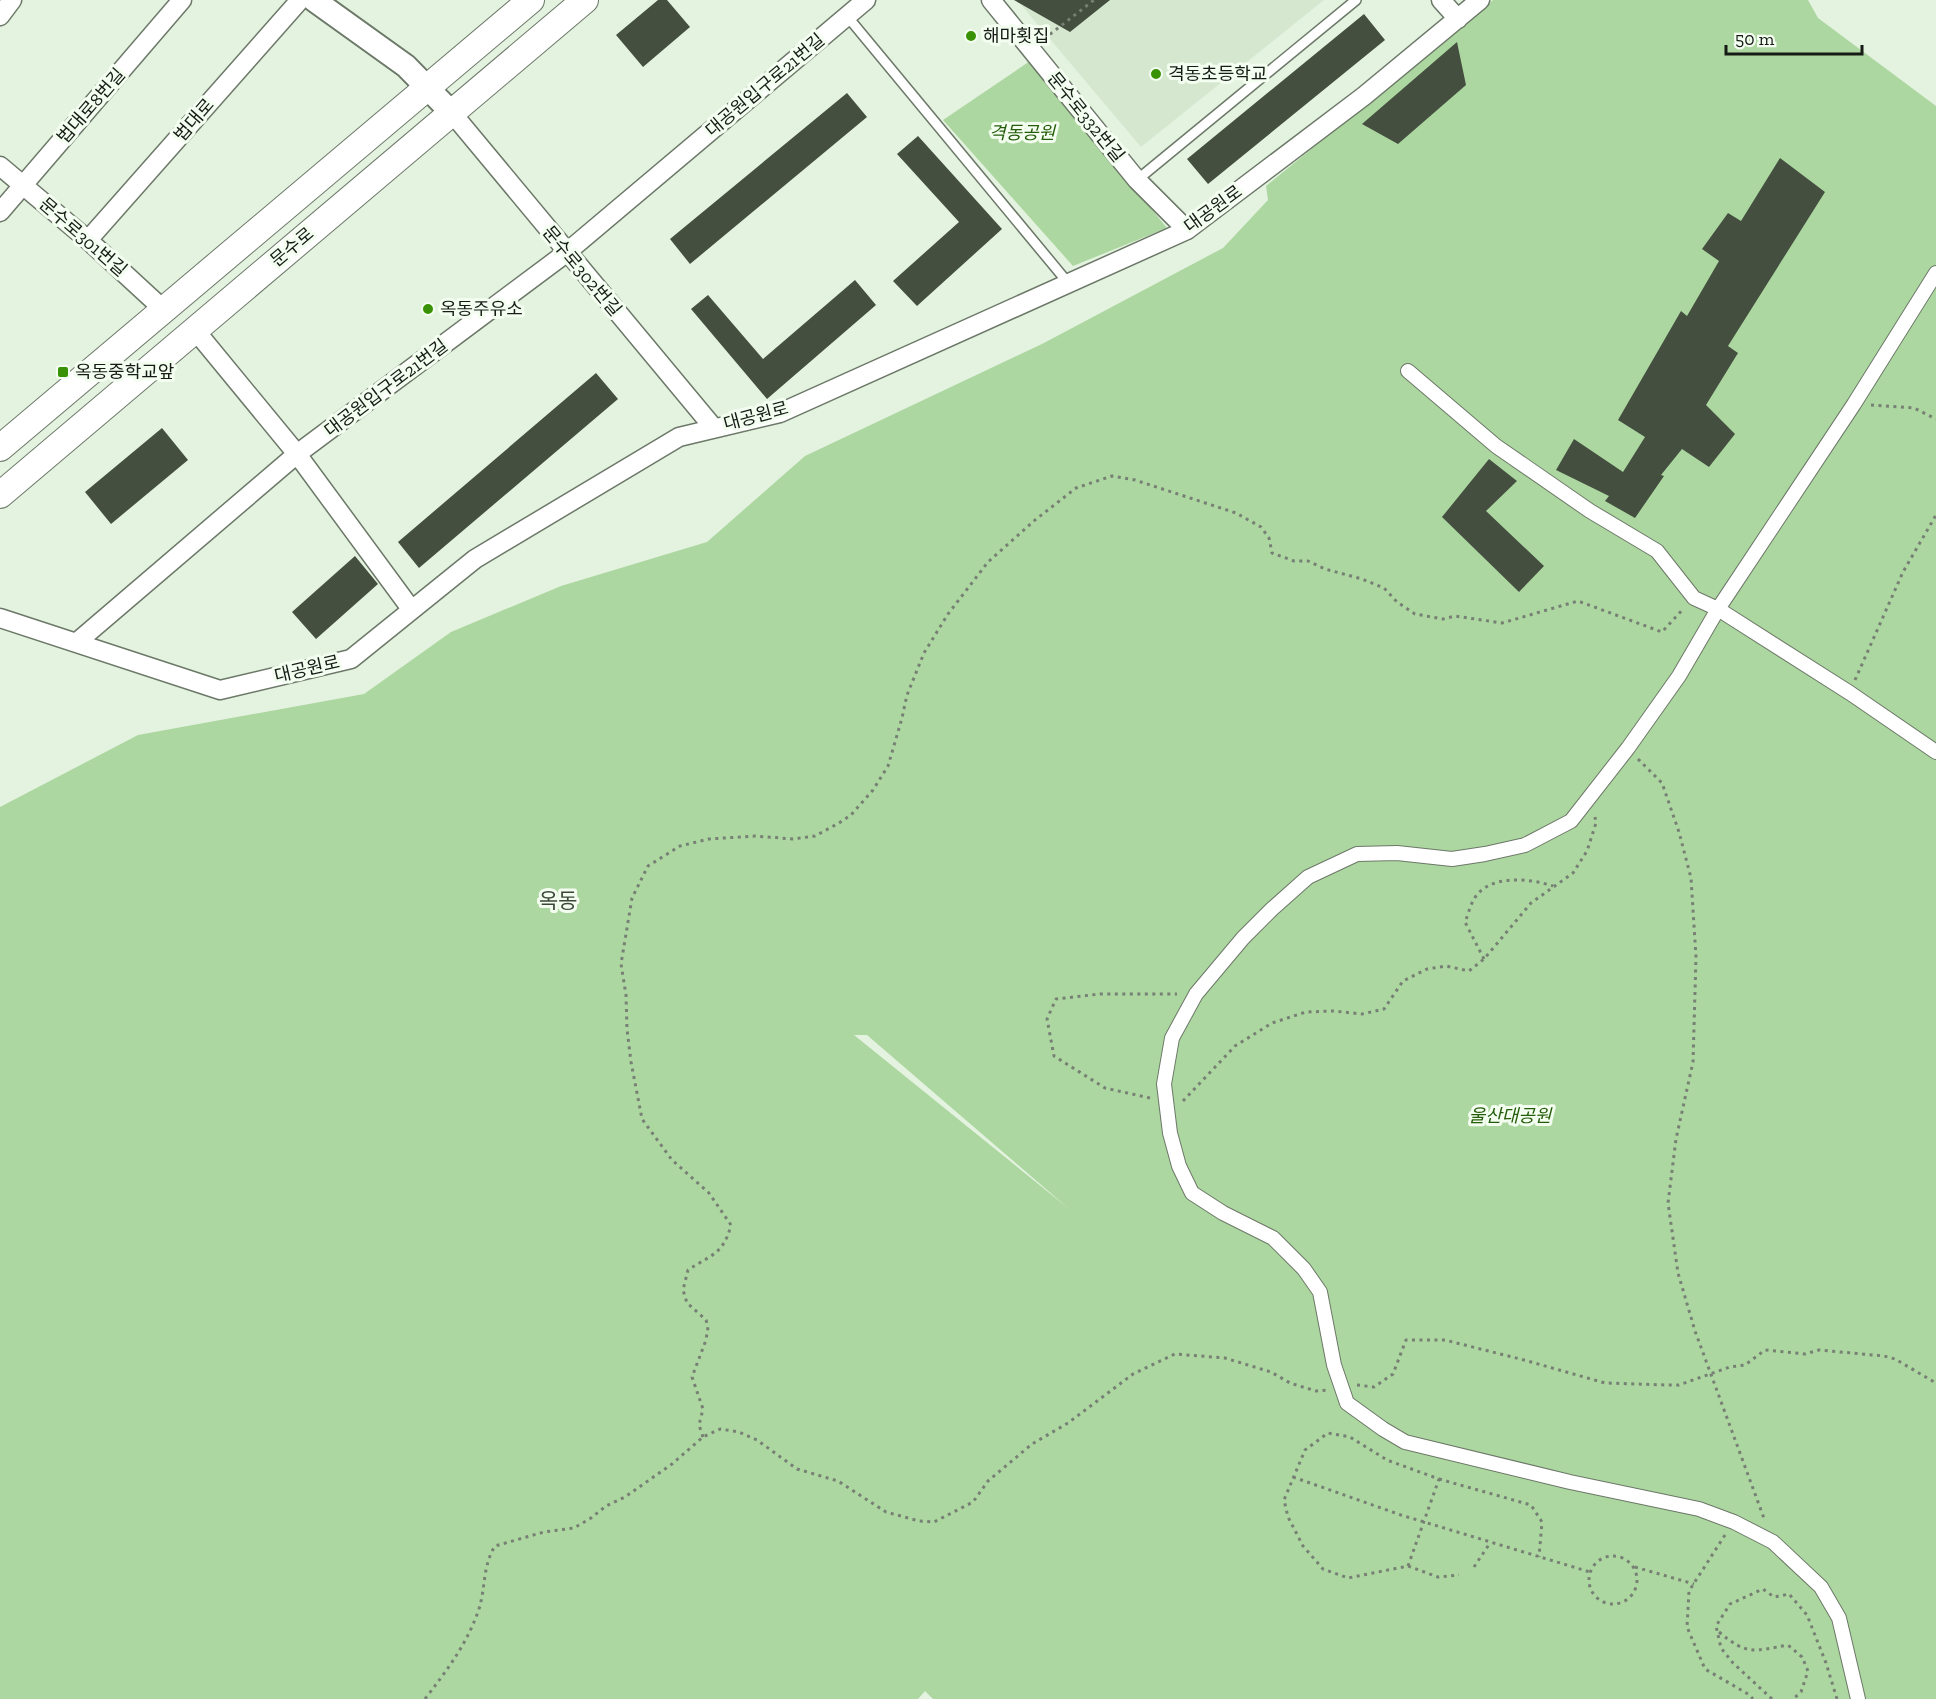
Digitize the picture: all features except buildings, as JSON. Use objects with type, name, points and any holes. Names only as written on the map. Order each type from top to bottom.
[{"type":"main road","name":"문수로","points":[[0,448],[531,0]]},
{"type":"main road","name":"문수로","points":[[0,495],[585,0]]},
{"type":"street","points":[[0,16],[12,0]]},
{"type":"street","name":"법대로8번길","points":[[0,212],[182,0]]},
{"type":"street","name":"법대로","points":[[88,240],[300,0]]},
{"type":"street","name":"대공원입구로21번길","points":[[76,643],[297,454],[566,253],[866,0]]},
{"type":"street","name":"문수로332번길","points":[[991,0],[1137,180],[1187,230]]},
{"type":"street","points":[[1441,0],[1458,19]]},
{"type":"street","name":"대공원로","points":[[0,618],[220,690],[351,659],[485,552],[679,437],[780,413],[1187,230],[1364,96],[1480,0]]},
{"type":"street","points":[[324,2],[406,66],[452,113]]},
{"type":"street","name":"문수로302번길","points":[[452,113],[713,428]]},
{"type":"street","name":"문수로301번길","points":[[0,166],[88,240],[164,310]]},
{"type":"street","points":[[1858,1699],[1839,1618],[1821,1587],[1773,1542],[1734,1522],[1699,1509],[1570,1482],[1405,1442],[1347,1403],[1334,1365],[1320,1292],[1304,1269],[1273,1238],[1223,1213],[1192,1193],[1179,1166],[1170,1133],[1164,1084],[1172,1038],[1196,994],[1243,938],[1308,877],[1357,854],[1397,853],[1452,859],[1525,845],[1571,821],[1628,748],[1678,676],[1718,609],[1854,404],[1936,273]]},
{"type":"street","points":[[195,330],[297,454],[411,609]]},
{"type":"street","points":[[1408,371],[1496,446],[1590,511],[1657,551],[1694,598],[1718,609],[1850,693],[1936,752]]},
{"type":"lane","points":[[1137,180],[1356,0]]},
{"type":"lane","points":[[847,16],[1069,284]]},
{"type":"path","points":[[1031,50],[1094,0]]},
{"type":"path","points":[[1854,404],[1914,408],[1936,419]]},
{"type":"path","points":[[704,1437],[699,1425],[702,1409],[692,1377],[706,1340],[708,1327],[706,1320],[687,1303],[683,1290],[688,1270],[719,1252],[727,1241],[731,1225],[709,1193],[672,1160],[642,1119],[631,1062],[626,995],[621,964],[632,898],[648,866],[680,846],[709,839],[755,836],[793,839],[815,836],[851,815],[873,790],[888,766],[907,695],[924,653],[948,614],[988,562],[1035,520],[1076,488],[1112,476],[1135,480],[1236,513],[1261,527],[1269,538],[1272,553],[1294,561],[1308,561],[1325,569],[1362,579],[1384,588],[1397,602],[1415,614],[1443,619],[1455,616],[1502,623],[1578,602],[1662,632],[1694,598]]},
{"type":"path","points":[[1850,693],[1903,572],[1936,515]]},
{"type":"path","points":[[1628,748],[1662,783],[1679,832],[1691,878],[1696,957],[1694,1062],[1676,1139],[1668,1203],[1678,1273],[1695,1331],[1773,1542]]},
{"type":"path","points":[[1196,994],[1100,994],[1056,999],[1047,1018],[1054,1056],[1105,1088],[1168,1108],[1235,1046],[1272,1023],[1306,1012],[1332,1011],[1362,1014],[1384,1009],[1403,981],[1427,969],[1446,966],[1469,970],[1484,959],[1531,903],[1572,873],[1587,851],[1596,823],[1591,796]]},
{"type":"path","points":[[1484,959],[1465,922],[1474,898],[1493,882],[1521,880],[1542,882],[1553,886]]},
{"type":"path","points":[[425,1699],[460,1652],[478,1611],[485,1583],[484,1573],[495,1546],[544,1532],[573,1528],[606,1506],[625,1497],[672,1464],[704,1437],[720,1429],[739,1432],[757,1440],[797,1469],[838,1481],[886,1512],[919,1521],[934,1522],[973,1502],[988,1481],[1032,1444],[1068,1423],[1133,1374],[1175,1354],[1225,1358],[1271,1372],[1290,1383],[1316,1391],[1350,1385],[1374,1387],[1393,1374],[1406,1340],[1445,1340],[1605,1383],[1678,1385],[1730,1367],[1745,1365],[1765,1350],[1805,1354],[1820,1350],[1884,1356],[1895,1359],[1936,1383]]},
{"type":"path","points":[[1459,1575],[1438,1577],[1408,1566],[1348,1578],[1323,1569],[1302,1546],[1288,1517],[1284,1500],[1305,1450],[1328,1433],[1350,1437],[1387,1460],[1439,1479],[1531,1505],[1542,1522],[1539,1557]]},
{"type":"path","points":[[1293,1477],[1490,1543],[1590,1572]]},
{"type":"path","points":[[1408,1566],[1439,1479]]},
{"type":"path","points":[[1734,1522],[1689,1591],[1687,1627],[1705,1669],[1753,1699]]},
{"type":"path","points":[[1474,1567],[1490,1543]]},
{"type":"path","points":[[1608,1556],[1621,1556],[1634,1566],[1638,1575],[1637,1587],[1630,1598],[1619,1604],[1606,1604],[1595,1597],[1589,1585],[1590,1572],[1597,1562],[1608,1556]]},
{"type":"path","points":[[1634,1566],[1694,1584]]},
{"type":"path","points":[[1772,1699],[1733,1663],[1721,1648],[1716,1626],[1730,1604],[1762,1589],[1774,1598],[1789,1594],[1808,1615],[1837,1699]]},
{"type":"path","points":[[1717,1631],[1730,1642],[1752,1652],[1788,1645],[1802,1657],[1808,1671],[1801,1692],[1793,1699]]},
{"type":"shaded area","name":"격동초등학교","points":[[1017,0],[1324,0],[1141,147]]},
{"type":"green space","name":"울산대공원","points":[[1493,0],[1808,0],[1818,18],[1936,106],[1936,1699],[933,1699],[925,1691],[918,1699],[0,1699],[0,807],[138,735],[364,694],[451,632],[561,586],[707,542],[805,456],[1042,344],[1223,248],[1268,200],[1266,186]],"holes":[[[854,1035],[867,1035],[1068,1208]]]},
{"type":"green space","name":"격동공원","points":[[1030,61],[1167,228],[1073,266],[943,120]]},
{"type":"place","name":"해마횟집","points":[[971,36]]},
{"type":"place","name":"격동초등학교","points":[[1156,74]]},
{"type":"place","name":"옥동주유소","points":[[428,309]]},
{"type":"place","name":"옥동중학교앞","points":[[63,372]]},
{"type":"district","name":"옥동","points":[[558,900]]}]
